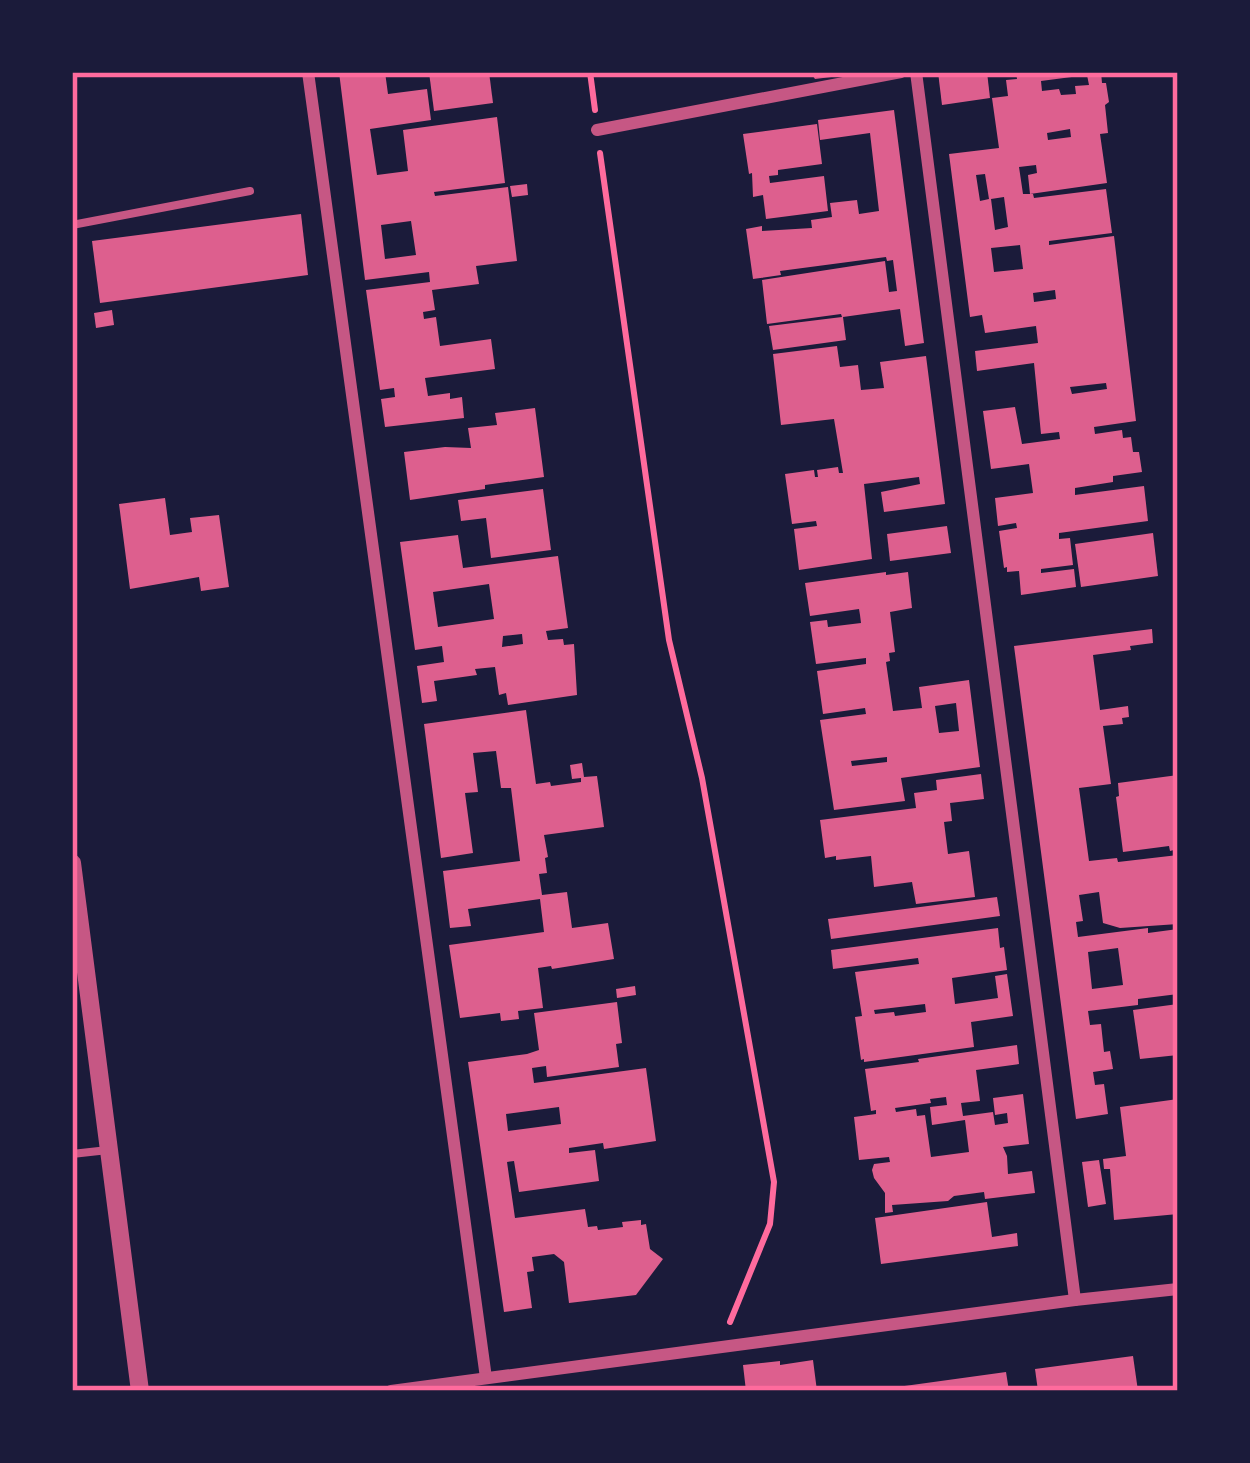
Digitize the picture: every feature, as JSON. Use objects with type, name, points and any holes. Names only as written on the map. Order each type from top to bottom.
[{"type":"street","points":[[308,72],[486,1378]]},
{"type":"street","points":[[597,130],[902,72]]},
{"type":"street","points":[[916,72],[1075,1300]]},
{"type":"street","points":[[72,863],[140,1391]]},
{"type":"street","points":[[391,1391],[1178,1289]]},
{"type":"lane","points":[[72,225],[250,191]]},
{"type":"lane","points":[[72,1154],[109,1150]]},
{"type":"path","points":[[590,72],[669,640],[702,778],[774,1182],[770,1224],[722,1347]]},
{"type":"building","points":[[339,72],[385,72],[388,94],[427,89],[431,120],[370,129],[377,175],[408,171],[403,130],[497,117],[505,183],[434,192],[435,196],[508,187],[517,261],[476,266],[479,284],[432,290],[435,310],[423,312],[424,319],[436,317],[440,346],[491,339],[495,369],[425,378],[428,396],[450,393],[450,399],[462,397],[464,418],[385,427],[381,399],[395,397],[394,388],[380,390],[366,290],[430,282],[429,272],[365,280]],"holes":[[[411,221],[416,255],[385,259],[381,225]]]},
{"type":"building","points":[[429,72],[489,72],[493,103],[434,111]]},
{"type":"building","points":[[810,72],[848,72],[848,75],[815,79]]},
{"type":"building","points":[[938,72],[987,72],[990,98],[942,105]]},
{"type":"building","points":[[1016,72],[1101,72],[1102,83],[1106,83],[1108,133],[1100,134],[1107,183],[1030,194],[1034,198],[1106,189],[1112,233],[1049,241],[1049,245],[1114,236],[1136,421],[1094,427],[1095,434],[1122,430],[1123,438],[1131,437],[1142,472],[1075,488],[1075,495],[1144,486],[1148,521],[1059,533],[1059,539],[1070,538],[1073,565],[1041,569],[1041,573],[1074,569],[1076,587],[1021,595],[1019,571],[1004,568],[999,531],[1017,528],[1016,523],[998,526],[995,498],[1033,493],[1029,464],[991,469],[983,411],[1015,407],[1022,444],[1060,439],[1059,432],[1041,434],[1034,363],[977,371],[975,351],[1038,343],[1036,326],[985,333],[982,315],[970,317],[949,154],[999,148],[992,98],[1008,96],[1006,80],[1017,79]],"holes":[[[1087,75],[1089,85],[1075,86],[1076,94],[1061,95],[1059,89],[1042,91],[1041,81]],[[1070,129],[1071,137],[1048,140],[1047,133]],[[1036,165],[1037,173],[1028,175],[1030,194],[1023,194],[1019,167]],[[985,174],[989,199],[980,201],[976,175]],[[1004,197],[1008,227],[995,230],[991,199]],[[1020,245],[1023,269],[994,272],[991,248]],[[1055,290],[1056,299],[1034,302],[1033,293]],[[1106,383],[1107,389],[1072,394],[1070,387]]]},
{"type":"building","points":[[894,110],[924,343],[905,346],[900,309],[843,317],[846,340],[773,350],[769,326],[842,317],[767,324],[762,280],[885,261],[889,292],[897,291],[893,260],[886,257],[753,279],[746,229],[812,228],[811,220],[832,217],[830,203],[857,200],[859,214],[879,211],[870,133],[820,140],[818,120]]},
{"type":"building","points":[[817,124],[822,164],[778,170],[778,175],[769,176],[770,183],[824,176],[828,211],[766,219],[763,195],[753,197],[743,134]]},
{"type":"building","points":[[527,184],[528,195],[512,197],[510,186]]},
{"type":"building","points":[[301,214],[308,275],[100,303],[92,241]]},
{"type":"building","points":[[112,310],[114,325],[96,328],[94,313]]},
{"type":"building","points":[[837,346],[840,367],[858,365],[861,390],[884,388],[880,362],[926,356],[945,504],[884,512],[881,492],[920,484],[919,477],[864,484],[872,559],[799,570],[794,529],[817,526],[816,521],[792,524],[785,474],[814,470],[818,477],[817,470],[838,467],[843,473],[834,419],[781,425],[773,354]]},
{"type":"building","points":[[535,408],[544,477],[410,500],[404,452],[471,448],[468,428],[497,425],[495,413]]},
{"type":"building","points":[[543,489],[551,550],[491,558],[486,518],[461,521],[458,500]]},
{"type":"building","points":[[165,498],[170,535],[192,532],[190,518],[219,515],[229,587],[201,591],[199,577],[130,589],[119,504]]},
{"type":"building","points":[[947,526],[951,553],[890,561],[887,534]]},
{"type":"building","points":[[1153,533],[1158,576],[1081,587],[1075,544]]},
{"type":"building","points":[[458,535],[463,568],[558,556],[568,628],[546,631],[548,640],[574,644],[577,695],[508,705],[506,693],[499,695],[495,667],[475,669],[477,675],[434,681],[437,701],[422,703],[417,666],[444,662],[442,646],[415,650],[400,542]],"holes":[[[489,584],[494,619],[438,627],[433,592]],[[522,634],[523,644],[502,647],[503,636]]]},
{"type":"building","points":[[908,572],[912,608],[890,612],[895,652],[889,653],[886,662],[893,711],[922,708],[919,687],[969,680],[980,767],[901,778],[905,801],[834,810],[820,720],[866,714],[865,708],[823,714],[817,671],[866,664],[866,658],[816,664],[810,622],[827,620],[828,627],[861,623],[860,615],[859,609],[810,616],[805,583]],"holes":[[[956,703],[959,731],[939,733],[935,706]],[[887,757],[887,762],[852,766],[851,761]]]},
{"type":"building","points":[[1152,629],[1153,643],[1093,655],[1100,710],[1128,706],[1129,717],[1122,718],[1123,724],[1103,726],[1111,784],[1079,788],[1089,861],[1178,855],[1178,924],[1120,928],[1103,923],[1099,892],[1079,895],[1083,921],[1076,922],[1078,937],[1178,929],[1178,994],[1088,1011],[1090,1025],[1101,1024],[1104,1052],[1110,1051],[1113,1069],[1093,1072],[1095,1085],[1104,1084],[1108,1114],[1076,1119],[1014,646]],"holes":[[[1118,948],[1123,985],[1092,989],[1088,952]]]},
{"type":"building","points":[[526,710],[536,784],[581,782],[581,778],[572,779],[570,765],[582,763],[584,777],[597,776],[604,827],[544,835],[548,857],[547,873],[539,874],[542,895],[567,892],[572,928],[608,923],[614,959],[538,968],[543,1008],[518,1011],[519,1019],[501,1021],[500,1013],[460,1018],[449,945],[544,932],[540,899],[468,909],[471,926],[450,928],[443,871],[520,861],[511,788],[501,788],[496,751],[473,753],[478,792],[465,793],[473,853],[441,858],[424,724]]},
{"type":"building","points":[[981,774],[984,799],[950,803],[952,821],[944,822],[948,854],[969,851],[975,897],[916,904],[912,882],[874,887],[871,856],[825,858],[820,820],[916,808],[914,793],[937,790],[936,780]]},
{"type":"building","points":[[1178,775],[1178,849],[1123,852],[1118,783]]},
{"type":"building","points":[[997,897],[1000,916],[831,939],[828,919]]},
{"type":"building","points":[[998,928],[1007,970],[952,978],[955,1004],[998,998],[995,976],[1007,974],[1013,1016],[971,1022],[974,1047],[864,1062],[855,1017],[862,1016],[855,972],[919,964],[918,958],[833,969],[831,950]],"holes":[[[925,1004],[926,1012],[895,1016],[874,1010]]]},
{"type":"building","points":[[635,986],[636,995],[617,998],[616,989]]},
{"type":"building","points":[[617,1002],[622,1043],[616,1044],[619,1067],[547,1077],[546,1066],[532,1068],[534,1083],[646,1068],[656,1141],[604,1149],[603,1143],[569,1148],[569,1153],[595,1150],[599,1181],[519,1192],[514,1161],[507,1162],[515,1218],[585,1209],[588,1227],[598,1230],[641,1220],[650,1249],[663,1259],[636,1295],[569,1303],[564,1262],[554,1254],[532,1257],[534,1271],[527,1272],[532,1308],[504,1312],[468,1062],[539,1050],[534,1013]],"holes":[[[559,1107],[561,1124],[508,1131],[506,1114]]]},
{"type":"building","points":[[1178,1004],[1178,1055],[1140,1059],[1133,1010]]},
{"type":"building","points":[[1017,1045],[1019,1064],[976,1070],[980,1101],[961,1103],[963,1116],[993,1112],[995,1125],[1008,1123],[1007,1113],[995,1115],[993,1098],[1023,1094],[1029,1144],[1003,1147],[1008,1174],[1032,1171],[1035,1193],[985,1199],[984,1192],[954,1196],[948,1201],[892,1205],[893,1212],[885,1213],[885,1193],[872,1170],[874,1164],[890,1162],[889,1157],[859,1160],[854,1117],[876,1114],[871,1111],[865,1069]],"holes":[[[946,1097],[947,1105],[930,1107],[932,1125],[965,1120],[969,1152],[931,1157],[925,1115],[917,1116],[916,1109],[896,1112],[895,1108]]]},
{"type":"building","points":[[1178,1099],[1178,1214],[1114,1220],[1110,1169],[1104,1169],[1103,1159],[1126,1156],[1120,1107]]},
{"type":"building","points":[[1099,1160],[1106,1204],[1088,1207],[1082,1162]]},
{"type":"building","points":[[987,1202],[992,1237],[1017,1233],[1018,1246],[881,1264],[875,1218]]},
{"type":"building","points":[[1133,1356],[1138,1391],[1038,1391],[1035,1369]]},
{"type":"building","points":[[813,1360],[817,1391],[746,1391],[743,1365]]},
{"type":"building","points":[[1006,1372],[1009,1391],[890,1388]]}]
